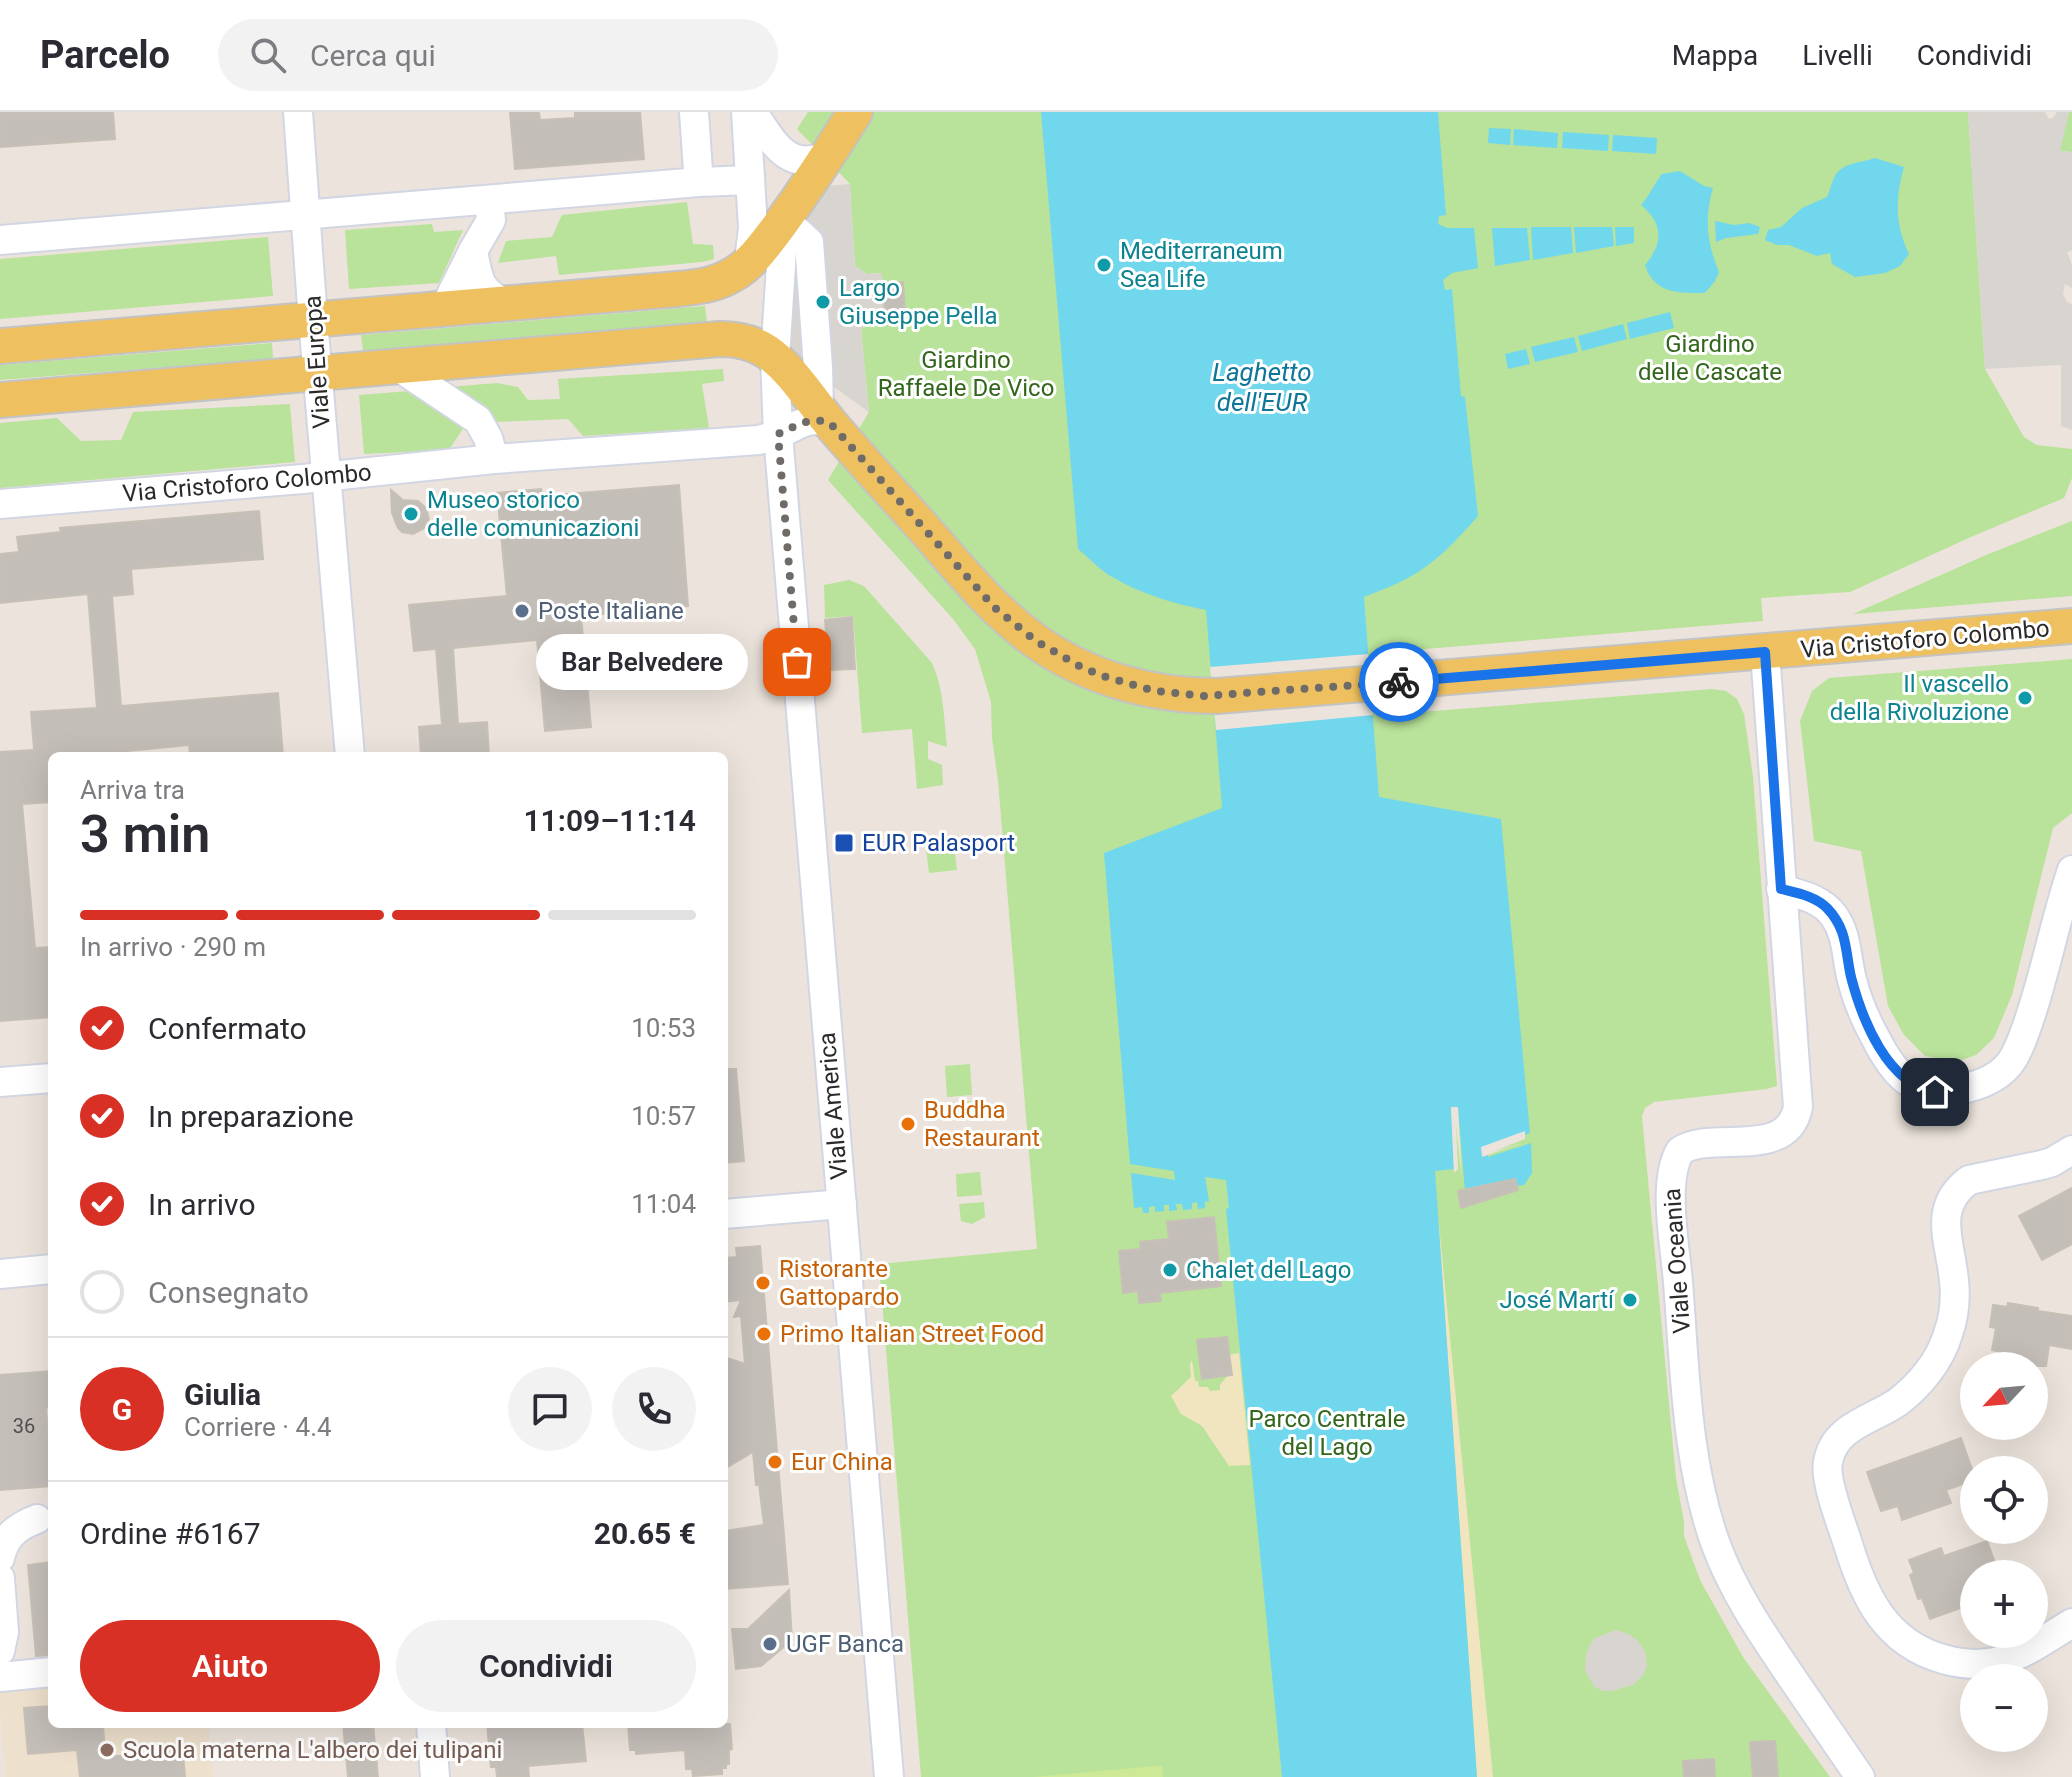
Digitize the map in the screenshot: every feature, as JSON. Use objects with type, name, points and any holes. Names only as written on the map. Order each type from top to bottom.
[{"type":"main road","points":[[0,346],[506,304],[697,286],[725,279],[749,261],[784,219],[855,112]]},
{"type":"main road","name":"Via Cristoforo Colombo","points":[[0,400],[720,339],[746,342],[764,350],[785,368],[975,588],[1005,617],[1036,641],[1081,667],[1155,691],[1180,695],[1217,696],[1401,682],[2072,626]]},
{"type":"street","name":"Viale Europa","points":[[298,112],[350,752]]},
{"type":"street","points":[[694,112],[698,171]]},
{"type":"street","points":[[746,112],[753,228],[749,261]]},
{"type":"street","points":[[753,112],[776,145],[792,158],[812,161],[828,155]]},
{"type":"street","points":[[0,240],[750,180]]},
{"type":"street","points":[[444,309],[491,220],[489,200]]},
{"type":"street","points":[[778,434],[775,358],[784,219]]},
{"type":"street","points":[[784,219],[809,242],[824,416]]},
{"type":"street","points":[[473,251],[481,285],[490,295],[506,304]]},
{"type":"street","points":[[400,368],[478,420],[488,438],[494,459]]},
{"type":"street","name":"Via Cristoforo Colombo","points":[[0,504],[326,477],[494,459],[759,440],[824,416]]},
{"type":"street","name":"Viale America","points":[[778,434],[889,1777]]},
{"type":"street","name":"Viale Oceania","points":[[1765,652],[1799,1101],[1796,1117],[1785,1131],[1772,1138],[1689,1146],[1677,1155],[1670,1185],[1685,1371],[1694,1463],[1722,1559],[1766,1641],[1860,1777]]},
{"type":"street","points":[[1781,889],[1815,900],[1830,911],[1844,933],[1857,997],[1884,1056],[1909,1083],[1928,1091],[1942,1092],[1986,1082],[2012,1061],[2037,995],[2072,870]]},
{"type":"street","points":[[0,1082],[48,1078]]},
{"type":"street","points":[[2072,1150],[2052,1162],[1980,1177],[1960,1186],[1946,1218],[1955,1302],[1941,1353],[1904,1397],[1840,1436],[1831,1450],[1827,1469],[1861,1584],[1882,1619],[1907,1642],[1956,1663],[1993,1663],[2019,1655],[2072,1623]]},
{"type":"street","points":[[728,1214],[842,1204]]},
{"type":"street","points":[[0,1274],[48,1269]]},
{"type":"street","points":[[0,1521],[44,1518]]},
{"type":"street","points":[[0,1558],[4,1542],[10,1534],[24,1524],[44,1518]]},
{"type":"street","points":[[0,1578],[4,1632],[0,1651]]},
{"type":"street","points":[[0,1677],[48,1672]]},
{"type":"street","points":[[431,1728],[435,1777]]},
{"type":"shaded area","points":[[1968,112],[2045,112],[2049,119],[2057,112],[2069,112],[2060,151],[2072,152],[2072,250],[2067,252],[2072,265],[2072,288],[2065,284],[2063,294],[2072,304],[2072,430],[2061,426],[2061,365],[1985,369]]},
{"type":"shaded area","name":"Largo Giuseppe Pella","points":[[850,184],[855,266],[867,274],[882,273],[885,320],[871,321],[861,330],[869,412],[760,334],[764,289],[827,186]]},
{"type":"shaded area","points":[[1616,1630],[1637,1640],[1645,1652],[1647,1665],[1644,1674],[1633,1685],[1602,1691],[1594,1686],[1585,1671],[1586,1656],[1595,1638]]},
{"type":"shaded area","name":"Scuola materna L'albero dei tulipani","points":[[48,1687],[48,1728],[208,1728],[213,1777],[6,1777],[0,1692]]},
{"type":"green space","name":"Parco Centrale del Lago","points":[[808,112],[1968,112],[1985,369],[2024,437],[2037,445],[2072,449],[2072,478],[2064,498],[1850,592],[1761,598],[1763,621],[1413,650],[1420,712],[1712,689],[1726,691],[1737,699],[1744,714],[1753,777],[1777,1086],[1654,1102],[1645,1108],[1642,1116],[1684,1536],[1700,1580],[1743,1657],[1830,1777],[921,1777],[879,1264],[1037,1249],[991,702],[975,649],[953,619],[828,480],[869,412],[861,330],[871,321],[881,273],[867,274],[855,266],[850,184],[797,129]]},
{"type":"green space","points":[[2069,112],[2072,112],[2072,152],[2060,151]]},
{"type":"green space","points":[[687,202],[693,244],[713,245],[714,259],[559,275],[556,256],[498,263],[506,241],[552,237],[562,215]]},
{"type":"green space","points":[[432,224],[434,232],[463,230],[439,283],[349,289],[345,230]]},
{"type":"green space","points":[[268,237],[273,296],[0,319],[0,259]]},
{"type":"green space","points":[[705,306],[707,322],[363,351],[361,335]]},
{"type":"green space","points":[[272,343],[273,359],[0,380],[0,365]]},
{"type":"green space","points":[[723,369],[724,381],[702,384],[709,428],[583,436],[568,419],[496,422],[448,387],[497,383],[518,387],[528,400],[560,399],[558,379]]},
{"type":"green space","points":[[410,391],[466,424],[449,450],[364,454],[359,395]]},
{"type":"green space","points":[[290,404],[295,462],[0,488],[0,423],[57,418],[81,441],[121,440],[133,412]]},
{"type":"green space","points":[[2072,521],[2072,596],[1853,614],[1986,555]]},
{"type":"green space","points":[[849,580],[864,586],[932,663],[941,694],[947,747],[928,741],[928,759],[942,765],[943,785],[917,789],[912,729],[862,733],[853,616],[825,618],[824,585]]},
{"type":"green space","points":[[2072,659],[2072,813],[2053,828],[2012,995],[1994,1038],[1976,1055],[1956,1062],[1925,1056],[1904,1035],[1888,1006],[1861,851],[1814,841],[1800,721],[1812,691],[1829,678]]},
{"type":"green space","points":[[940,838],[954,846],[957,870],[929,873],[926,848]]},
{"type":"green space","points":[[970,1064],[972,1095],[947,1097],[945,1066]]},
{"type":"green space","points":[[973,1101],[975,1117],[950,1119],[949,1103]]},
{"type":"green space","points":[[980,1172],[982,1195],[957,1197],[956,1174]]},
{"type":"green space","points":[[984,1202],[985,1217],[972,1224],[961,1221],[959,1204]]},
{"type":"green space","points":[[1156,1766],[1162,1766],[1163,1777],[1032,1777]]},
{"type":"sand","points":[[1438,1215],[1493,1777],[1477,1777]]},
{"type":"sand","points":[[1239,1353],[1250,1465],[1229,1466],[1202,1426],[1181,1414],[1171,1396],[1191,1377],[1192,1360],[1199,1387],[1208,1387],[1210,1391],[1220,1390],[1228,1375],[1227,1355]]},
{"type":"water","name":"Laghetto dell'EUR","points":[[1041,112],[1438,112],[1446,215],[1439,216],[1438,224],[1447,228],[1474,228],[1478,268],[1452,273],[1443,280],[1445,290],[1452,289],[1461,396],[1465,397],[1478,516],[1454,543],[1427,566],[1401,582],[1364,597],[1379,797],[1501,819],[1530,1133],[1488,1148],[1488,1157],[1531,1143],[1532,1173],[1524,1185],[1465,1191],[1458,1109],[1451,1109],[1454,1169],[1435,1171],[1477,1777],[1282,1777],[1226,1209],[1229,1208],[1226,1180],[1205,1177],[1209,1201],[1205,1202],[1205,1208],[1198,1209],[1197,1202],[1192,1203],[1192,1209],[1183,1210],[1182,1204],[1176,1204],[1177,1210],[1169,1211],[1169,1205],[1164,1205],[1164,1211],[1155,1212],[1155,1206],[1149,1207],[1149,1213],[1143,1213],[1142,1207],[1134,1208],[1131,1173],[1175,1180],[1174,1171],[1130,1164],[1104,853],[1222,808],[1206,610],[1158,598],[1125,584],[1078,549]]},
{"type":"water","points":[[1489,128],[1511,129],[1510,145],[1488,143]]},
{"type":"water","points":[[1514,129],[1558,133],[1557,148],[1513,145]]},
{"type":"water","points":[[1563,132],[1609,135],[1608,151],[1562,148]]},
{"type":"water","points":[[1613,135],[1657,138],[1656,154],[1612,151]]},
{"type":"water","points":[[1875,158],[1904,167],[1898,211],[1909,254],[1900,266],[1885,273],[1855,277],[1832,264],[1830,253],[1817,256],[1765,240],[1768,230],[1781,227],[1802,208],[1827,197],[1841,169]]},
{"type":"water","points":[[1680,171],[1713,188],[1708,230],[1719,272],[1705,293],[1677,292],[1661,287],[1649,275],[1645,265],[1655,249],[1658,234],[1654,219],[1641,205],[1662,174]]},
{"type":"water","points":[[1715,221],[1734,225],[1749,223],[1760,227],[1758,234],[1716,242]]},
{"type":"water","points":[[1531,227],[1571,227],[1573,253],[1533,260]]},
{"type":"water","points":[[1574,227],[1612,227],[1614,246],[1576,253]]},
{"type":"water","points":[[1615,227],[1634,227],[1634,243],[1616,246]]},
{"type":"water","points":[[1492,228],[1527,228],[1530,260],[1495,266]]},
{"type":"water","points":[[1670,312],[1674,328],[1630,339],[1627,323]]},
{"type":"water","points":[[1623,324],[1627,339],[1582,351],[1578,336]]},
{"type":"water","points":[[1574,337],[1578,352],[1535,362],[1531,347]]},
{"type":"water","points":[[1526,349],[1530,364],[1508,369],[1505,354]]},
{"type":"pier","points":[[1368,654],[1373,715],[1216,730],[1210,667]]},
{"type":"pier","points":[[1451,1107],[1458,1107],[1462,1180],[1456,1124],[1458,1169],[1454,1173]]},
{"type":"pier","points":[[1525,1131],[1525,1139],[1492,1152],[1525,1142],[1482,1157],[1481,1147]]},
{"type":"building","points":[[0,112],[113,112],[115,139],[0,147]]},
{"type":"building","points":[[510,112],[539,112],[540,120],[575,118],[575,112],[640,112],[644,159],[515,169]]},
{"type":"building","points":[[903,282],[905,314],[885,315],[883,283]]},
{"type":"building","name":"Poste Italiane","points":[[679,485],[688,606],[581,616],[591,727],[545,731],[537,640],[453,648],[458,724],[487,722],[489,752],[421,752],[419,727],[442,725],[436,649],[414,651],[409,605],[507,596],[497,493],[541,489],[542,496]]},
{"type":"building","points":[[391,490],[403,500],[418,501],[426,508],[429,520],[423,529],[413,534],[398,528],[392,513]]},
{"type":"building","points":[[259,511],[263,559],[131,569],[133,594],[112,596],[121,706],[278,693],[283,752],[190,752],[189,745],[117,752],[48,752],[48,802],[22,804],[35,948],[48,947],[48,1017],[0,1021],[0,752],[34,750],[31,712],[97,708],[88,594],[0,603],[0,554],[19,552],[17,537],[61,532],[60,528]]},
{"type":"building","points":[[852,617],[855,669],[829,670],[825,620]]},
{"type":"building","points":[[728,1069],[736,1069],[744,1161],[728,1163]]},
{"type":"building","points":[[1515,1179],[1518,1190],[1461,1208],[1458,1191]]},
{"type":"building","points":[[2072,1188],[2072,1244],[2042,1260],[2019,1216]]},
{"type":"building","name":"Chalet del Lago","points":[[1214,1217],[1221,1286],[1160,1293],[1161,1301],[1139,1303],[1138,1291],[1123,1293],[1119,1251],[1141,1249],[1140,1242],[1169,1239],[1167,1222]]},
{"type":"building","points":[[760,1246],[788,1584],[728,1589],[728,1530],[764,1525],[753,1452],[728,1467],[728,1358],[745,1364],[741,1316],[734,1317],[741,1300],[728,1302],[728,1258],[737,1257],[736,1248]]},
{"type":"building","points":[[2008,1303],[2072,1316],[2072,1349],[2049,1345],[2048,1352],[1992,1350],[1996,1328],[1990,1327],[1993,1305],[2007,1307]]},
{"type":"building","points":[[1227,1337],[1232,1375],[1202,1379],[1197,1340]]},
{"type":"building","points":[[48,1371],[48,1486],[0,1490],[0,1375]]},
{"type":"building","points":[[1960,1438],[1967,1456],[1960,1456],[1960,1485],[1946,1490],[1951,1503],[1902,1520],[1898,1506],[1881,1511],[1867,1472]]},
{"type":"building","points":[[1978,1544],[1988,1544],[1994,1560],[1960,1560],[1960,1608],[1930,1619],[1922,1598],[1918,1599],[1909,1560],[1941,1548],[1944,1556]]},
{"type":"building","points":[[48,1562],[48,1655],[36,1656],[28,1565]]},
{"type":"building","points":[[789,1590],[792,1640],[761,1666],[736,1669],[732,1629],[748,1629]]},
{"type":"building","points":[[48,1706],[48,1728],[103,1728],[105,1757],[157,1753],[157,1746],[182,1744],[185,1777],[80,1777],[77,1750],[28,1754],[24,1708]]},
{"type":"building","points":[[730,1724],[732,1749],[729,1750],[729,1764],[722,1768],[722,1774],[693,1776],[692,1769],[686,1769],[685,1750],[636,1754],[636,1750],[630,1750],[628,1728],[728,1728]]},
{"type":"building","points":[[343,1728],[373,1728],[378,1777],[348,1777]]},
{"type":"building","points":[[487,1728],[582,1728],[586,1761],[528,1766],[529,1777],[497,1777],[496,1767],[491,1767]]},
{"type":"building","points":[[1775,1741],[1778,1777],[1753,1777],[1750,1742]]},
{"type":"building","points":[[1714,1759],[1715,1777],[1684,1777],[1683,1761]]},
{"type":"way so far","points":[[797,662],[778,434],[817,419],[830,423],[995,608],[1036,641],[1081,667],[1137,687],[1180,695],[1217,696],[1399,682]]},
{"type":"place","name":"Mediterraneum Sea Life","points":[[1104,265]]},
{"type":"place","name":"Largo Giuseppe Pella","points":[[823,302]]},
{"type":"place","name":"Museo storico delle comunicazioni","points":[[411,514]]},
{"type":"place","name":"Poste Italiane","points":[[522,611]]},
{"type":"place","name":"Bar Belvedere","points":[[797,662]]},
{"type":"place","name":"Il vascello della Rivoluzione","points":[[2025,698]]},
{"type":"place","name":"EUR Palasport","points":[[844,843]]},
{"type":"place","name":"Buddha Restaurant","points":[[908,1124]]},
{"type":"place","name":"Chalet del Lago","points":[[1170,1270]]},
{"type":"place","name":"Ristorante Gattopardo","points":[[763,1283]]},
{"type":"place","name":"José Martí","points":[[1630,1300]]},
{"type":"place","name":"Primo Italian Street Food","points":[[764,1334]]},
{"type":"place","name":"Eur China","points":[[775,1462]]},
{"type":"place","name":"UGF Banca","points":[[770,1644]]},
{"type":"place","name":"Scuola materna L'albero dei tulipani","points":[[107,1750]]},
{"type":"route","points":[[1399,682],[1765,652],[1781,889],[1810,897],[1834,916],[1845,938],[1857,997],[1884,1056],[1909,1083],[1935,1092]]},
{"type":"park label","name":"Giardino delle Cascate","points":[[1710,358]]},
{"type":"park label","name":"Giardino Raffaele De Vico","points":[[966,374]]}]
